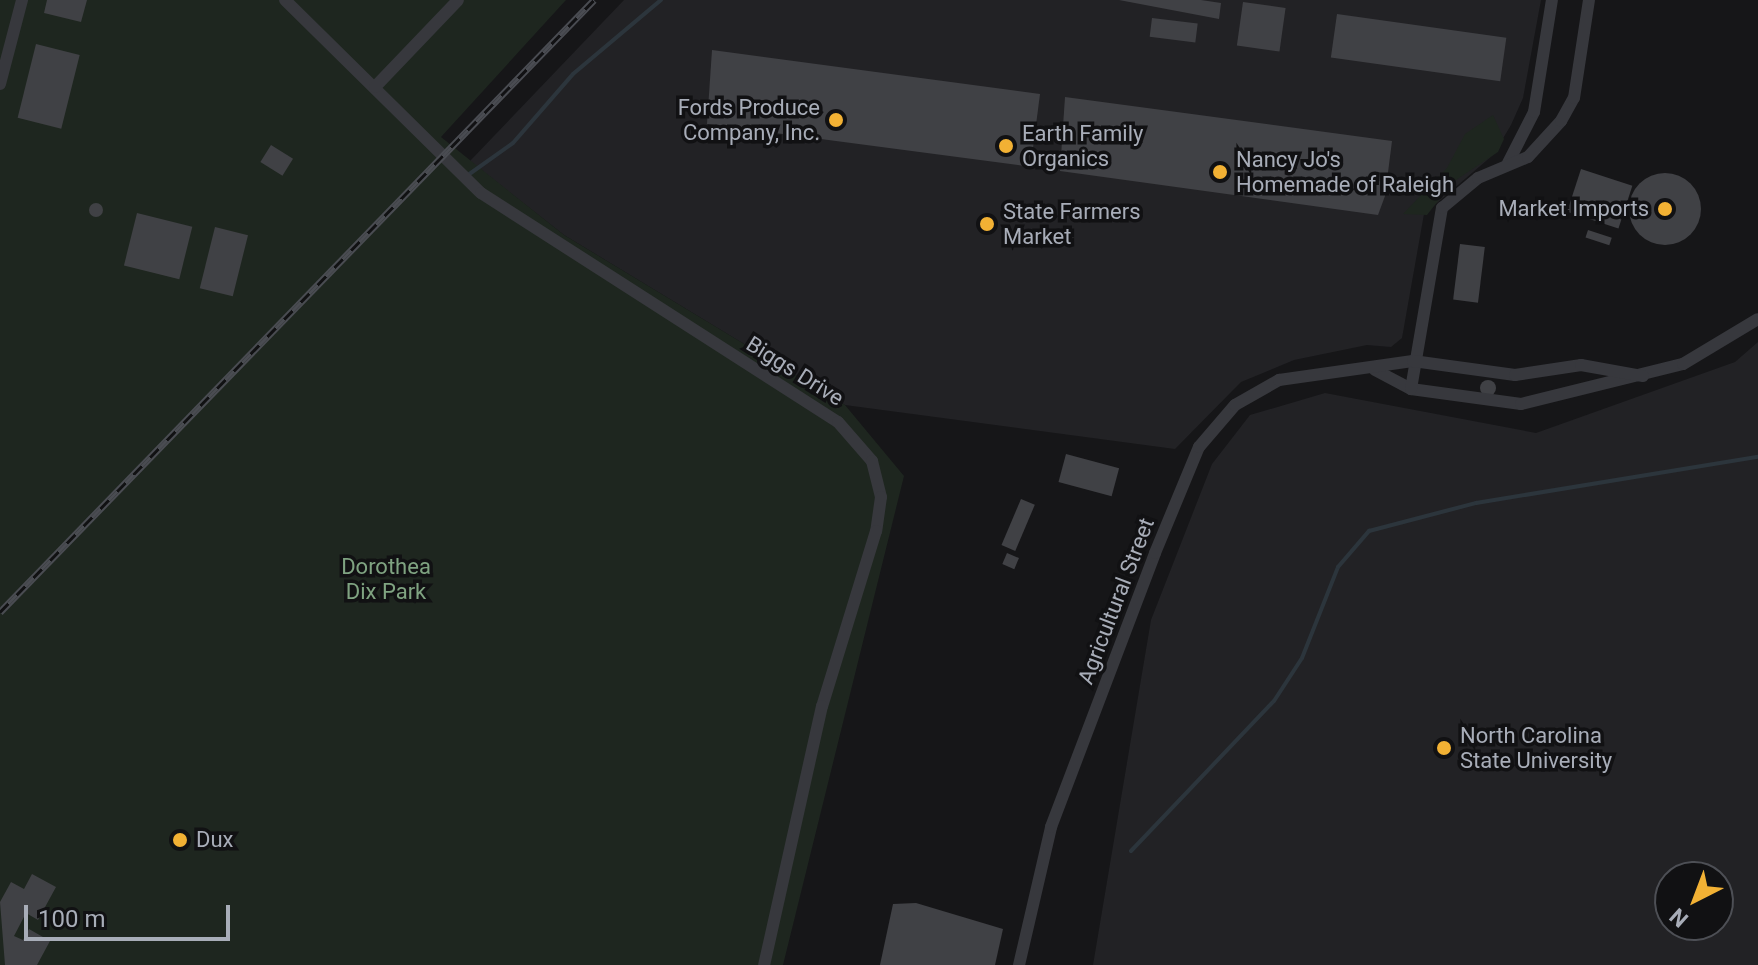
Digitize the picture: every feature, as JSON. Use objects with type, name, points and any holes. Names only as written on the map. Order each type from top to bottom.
[{"type":"street","points":[[0,84],[22,0]]},
{"type":"street","name":"Biggs Drive","points":[[285,0],[503,210],[838,422],[872,461],[881,497],[876,531],[822,706],[764,965]]},
{"type":"street","points":[[375,87],[458,0]]},
{"type":"street","points":[[1508,163],[1534,112],[1552,0]]},
{"type":"street","points":[[1411,389],[1413,361],[1442,208],[1508,163],[1537,149],[1574,98],[1589,0]]},
{"type":"street","name":"Agricultural Street","points":[[1375,370],[1411,389],[1521,404],[1643,376],[1714,350],[1758,319]]},
{"type":"street","name":"Agricultural Street","points":[[1019,965],[1051,827],[1199,447],[1257,389],[1321,370],[1375,370],[1413,361],[1515,375],[1581,365],[1643,376]]},
{"type":"shaded area","name":"State Farmers Market","points":[[624,0],[1541,0],[1523,98],[1511,125],[1493,155],[1424,214],[1402,338],[1391,347],[1367,345],[1294,360],[1241,382],[1175,449],[845,405],[564,235],[470,161]]},
{"type":"shaded area","name":"North Carolina State University","points":[[1758,342],[1758,965],[1093,965],[1151,620],[1212,464],[1250,415],[1325,393],[1536,433],[1735,362]]},
{"type":"green space","name":"Dorothea Dix Park","points":[[0,0],[566,0],[441,137],[564,235],[845,405],[904,476],[783,965],[0,965]]},
{"type":"green space","points":[[1493,115],[1504,139],[1498,152],[1453,182],[1427,215],[1403,214],[1447,168],[1465,134]]},
{"type":"building","points":[[47,0],[87,0],[81,22],[44,13]]},
{"type":"building","points":[[1119,0],[1201,0],[1221,3],[1219,19]]},
{"type":"building","points":[[1243,2],[1286,8],[1279,52],[1237,46]]},
{"type":"building","points":[[1337,14],[1506,38],[1500,81],[1331,58]]},
{"type":"building","points":[[1152,18],[1198,24],[1195,42],[1150,37]]},
{"type":"building","points":[[36,44],[80,55],[61,129],[18,118]]},
{"type":"building","points":[[712,50],[1040,94],[1033,148],[1025,166],[707,124]]},
{"type":"building","points":[[1065,97],[1392,141],[1385,196],[1378,215],[1060,171]]},
{"type":"building","points":[[271,145],[293,159],[282,176],[260,162]]},
{"type":"building","points":[[1581,169],[1632,186],[1618,228],[1567,212]]},
{"type":"building","name":"Market Imports","points":[[1665,173],[1685,179],[1695,189],[1701,209],[1695,229],[1685,239],[1665,245],[1645,239],[1635,229],[1629,209],[1635,189],[1645,179]]},
{"type":"building","points":[[96,203],[103,210],[96,217],[89,210]]},
{"type":"building","points":[[137,213],[192,227],[179,279],[124,265]]},
{"type":"building","points":[[215,227],[248,235],[233,296],[200,288]]},
{"type":"building","points":[[1588,230],[1612,238],[1609,245],[1586,238]]},
{"type":"building","points":[[1460,244],[1485,247],[1478,303],[1453,300]]},
{"type":"building","points":[[1485,380],[1491,380],[1496,388],[1494,394],[1485,396],[1480,391],[1480,385]]},
{"type":"building","points":[[1066,454],[1119,468],[1112,496],[1058,482]]},
{"type":"building","points":[[1021,499],[1035,505],[1015,551],[1001,545]]},
{"type":"building","points":[[1007,553],[1019,558],[1014,569],[1002,564]]},
{"type":"building","points":[[32,874],[56,887],[38,920],[26,913],[14,936],[23,940],[29,929],[50,941],[37,965],[5,965],[0,902],[11,882],[24,889]]},
{"type":"building","points":[[916,903],[1003,929],[995,965],[880,965],[893,904]]},
{"type":"waterway","points":[[468,175],[513,143],[573,74],[661,0]]},
{"type":"waterway","points":[[1131,851],[1274,701],[1302,658],[1338,567],[1369,531],[1476,503],[1758,457]]},
{"type":"railway","points":[[0,612],[594,0]]},
{"type":"place","name":"Fords Produce Company, Inc.","points":[[836,120]]},
{"type":"place","name":"Earth Family Organics","points":[[1006,146]]},
{"type":"place","name":"Nancy Jo's Homemade of Raleigh","points":[[1220,172]]},
{"type":"place","name":"Market Imports","points":[[1665,209]]},
{"type":"place","name":"State Farmers Market","points":[[987,224]]},
{"type":"place","name":"North Carolina State University","points":[[1444,748]]},
{"type":"place","name":"Dux","points":[[180,840]]}]
